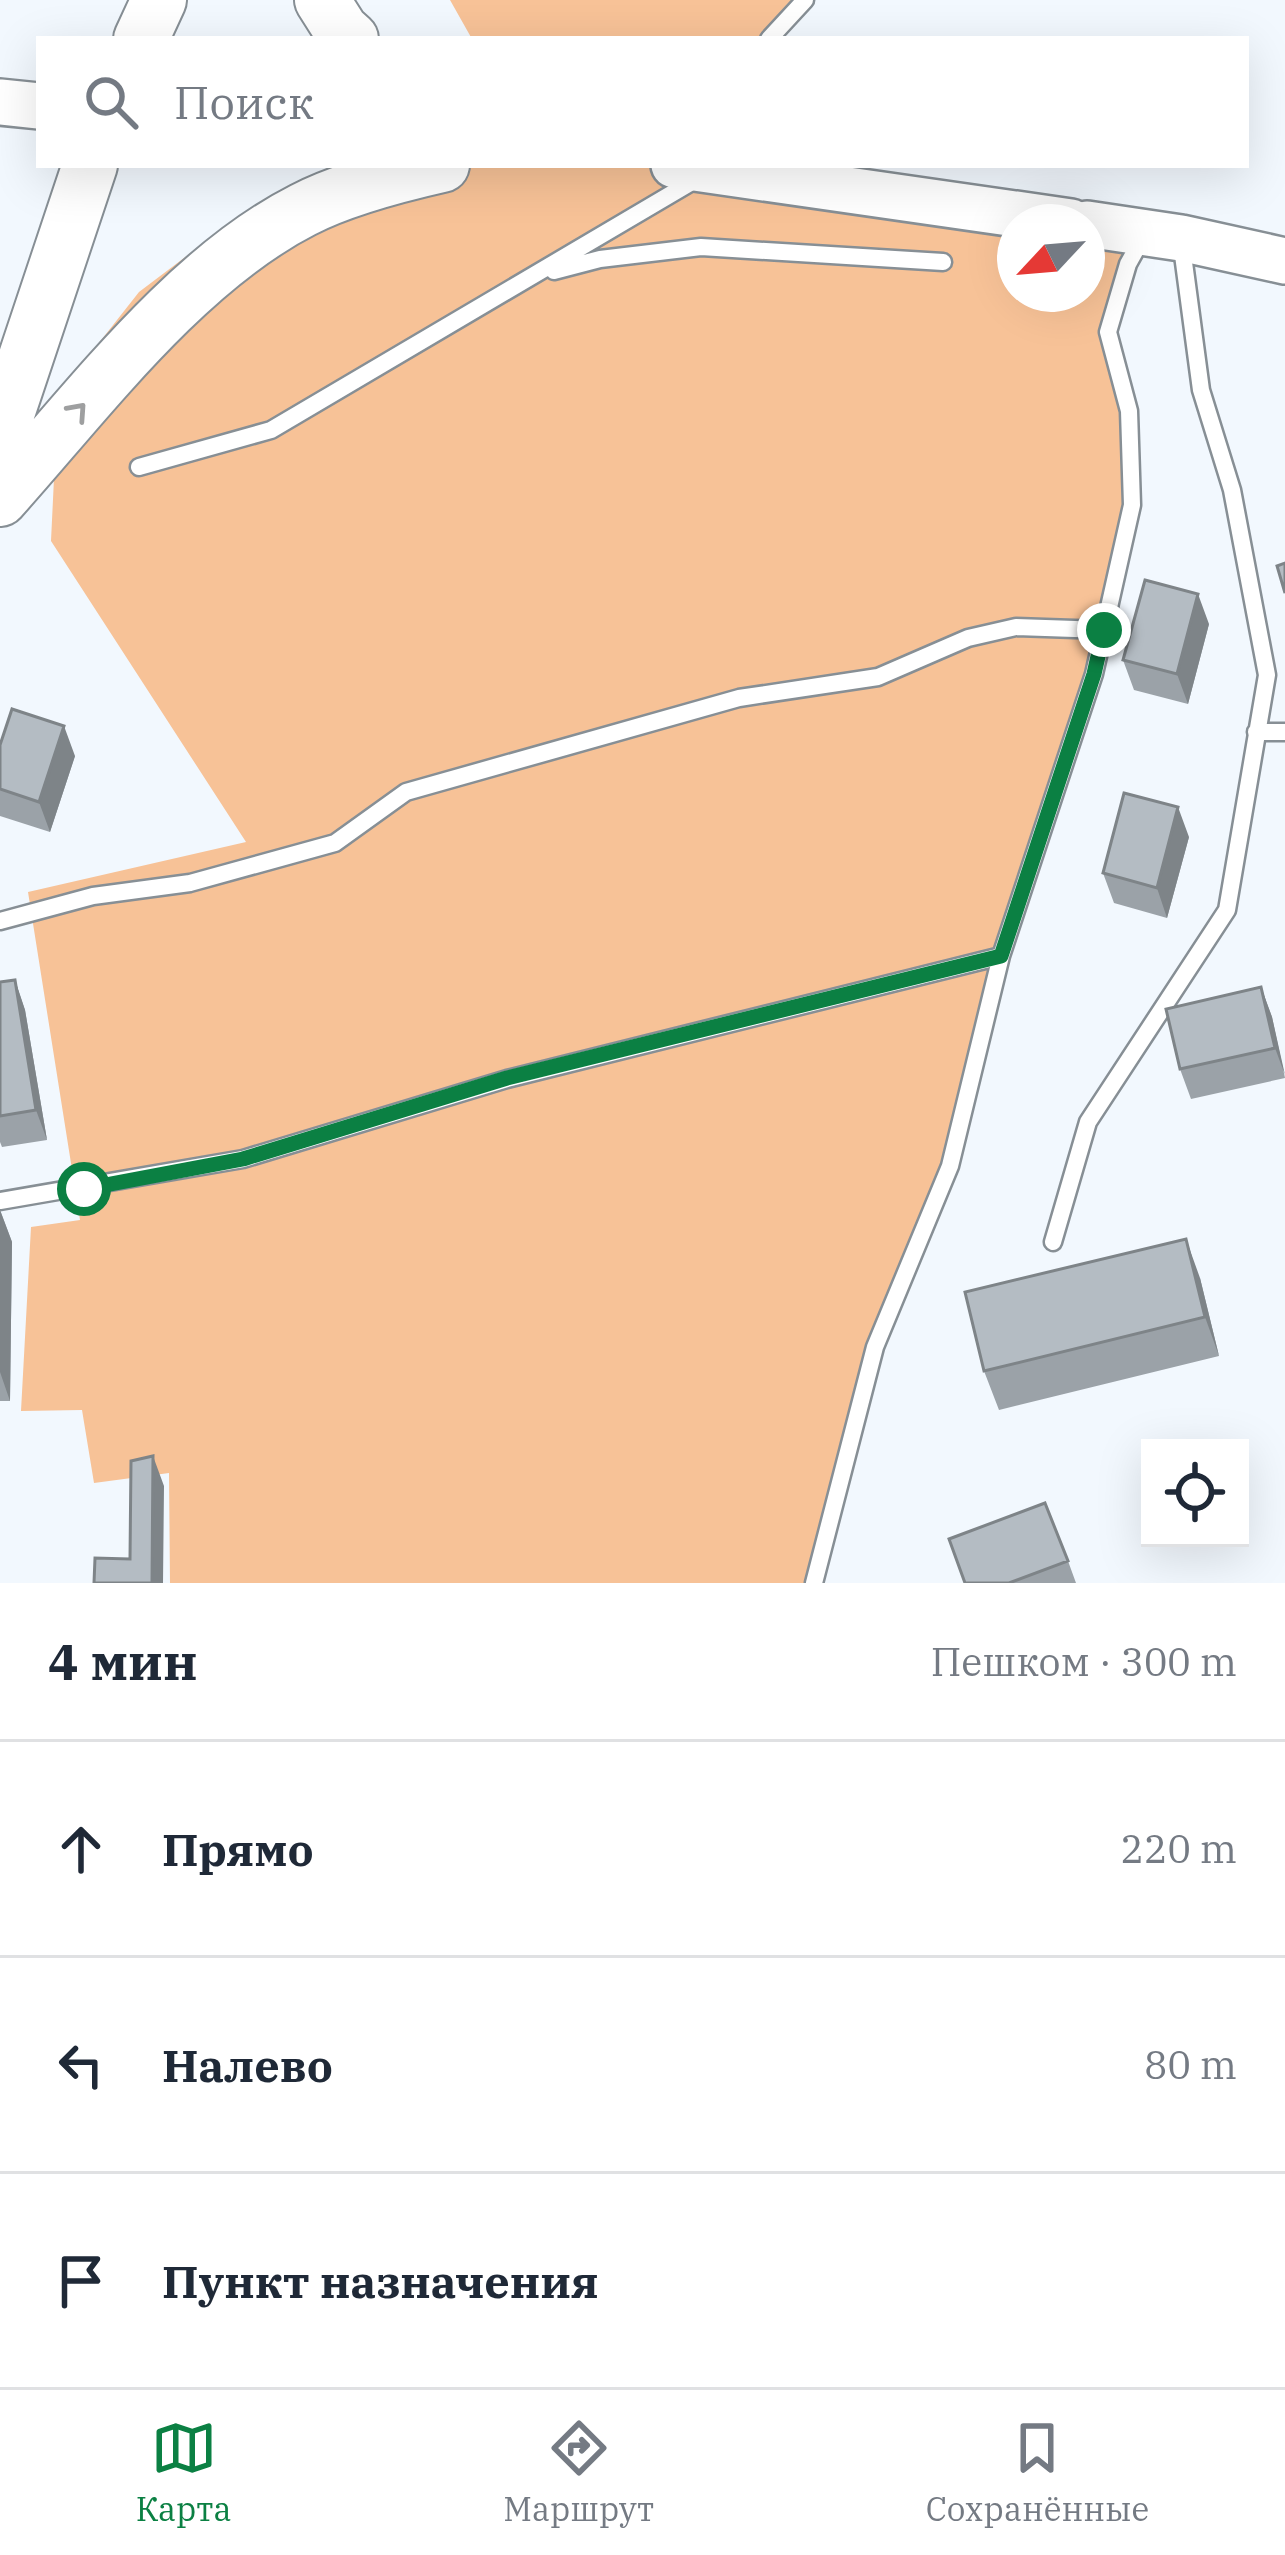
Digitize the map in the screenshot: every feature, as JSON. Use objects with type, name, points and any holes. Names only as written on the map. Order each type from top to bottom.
[{"type":"highway","points":[[143,36],[159,0]]},
{"type":"highway","points":[[322,0],[347,36]]},
{"type":"highway","points":[[0,435],[89,168]]},
{"type":"highway","points":[[0,499],[156,323],[237,250],[305,208],[429,168]]},
{"type":"main road","points":[[0,102],[36,106]]},
{"type":"main road","points":[[706,168],[997,211]]},
{"type":"main road","points":[[1105,227],[1285,261]]},
{"type":"lane","points":[[772,36],[805,0]]},
{"type":"lane","points":[[140,467],[271,430],[536,275],[698,168]]},
{"type":"lane","points":[[814,1583],[875,1347],[950,1166],[1001,956],[1094,674],[1132,505],[1129,411],[1108,332],[1128,264],[1163,236],[1232,490],[1267,675],[1227,910],[1088,1122],[1053,1241]]},
{"type":"lane","points":[[536,275],[600,259],[701,247],[944,262]]},
{"type":"lane","points":[[0,921],[93,896],[190,883],[334,843],[406,792],[739,698],[878,676],[968,638],[1016,627],[1104,630]]},
{"type":"lane","points":[[1256,732],[1285,732]]},
{"type":"lane","points":[[0,1201],[243,1159],[507,1078],[1001,956]]},
{"type":"shaded area","points":[[450,0],[805,0],[772,36],[470,36]]},
{"type":"shaded area","points":[[372,168],[729,168],[997,219],[997,312],[1105,312],[1105,227],[1146,233],[1108,332],[1129,411],[1132,505],[1094,674],[1001,956],[950,1166],[875,1347],[814,1583],[170,1583],[169,1473],[94,1483],[82,1410],[21,1411],[31,1227],[80,1220],[28,892],[246,842],[51,541],[58,395],[139,292],[221,230],[295,191]]},
{"type":"building","points":[[1285,563],[1285,593],[1277,566]]},
{"type":"building","points":[[1145,580],[1198,594],[1177,674],[1123,660]]},
{"type":"building","points":[[12,709],[64,726],[39,802],[0,789],[0,745]]},
{"type":"building","points":[[1124,793],[1178,807],[1157,888],[1103,873]]},
{"type":"building","points":[[15,980],[36,1110],[0,1116],[0,982]]},
{"type":"building","points":[[1261,987],[1275,1048],[1180,1069],[1166,1009]]},
{"type":"building","points":[[1186,1239],[1205,1317],[984,1371],[965,1292]]},
{"type":"building","points":[[153,1456],[152,1583],[94,1583],[95,1558],[130,1559],[131,1461]]},
{"type":"building","points":[[1045,1503],[1068,1561],[1009,1583],[965,1583],[949,1539]]},
{"type":"route","points":[[84,1189],[243,1159],[507,1078],[1001,956],[1094,674],[1104,630]]}]
